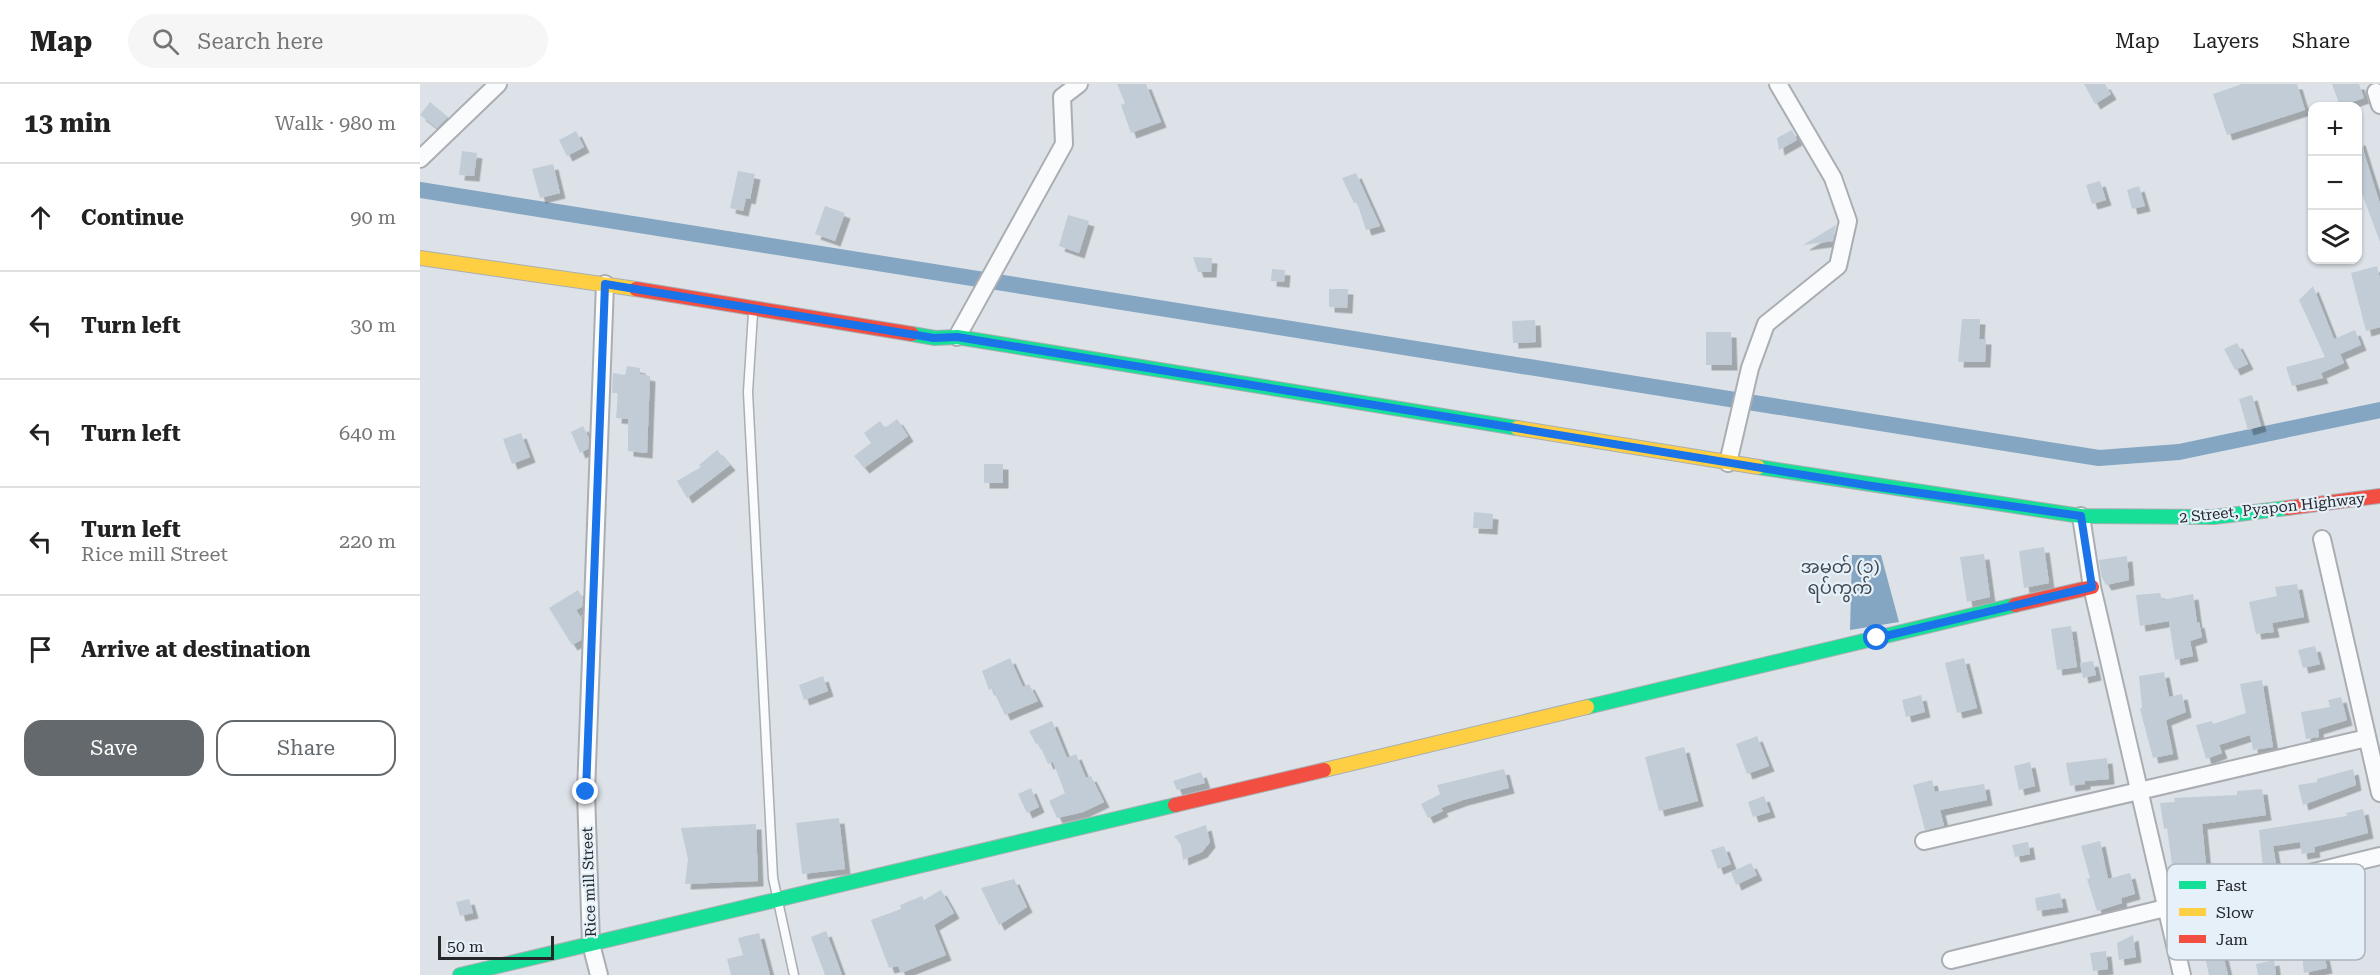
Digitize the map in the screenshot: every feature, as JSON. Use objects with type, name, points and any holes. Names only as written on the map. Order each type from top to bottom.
[{"type":"main road","name":"2 Street, Pyapon Highway","points":[[420,258],[605,284],[934,338],[957,337],[1728,463],[2081,516],[2214,517],[2380,496]]},
{"type":"main road","points":[[460,975],[2092,587]]},
{"type":"street","points":[[420,159],[498,84]]},
{"type":"street","points":[[957,337],[1064,144],[1062,97],[1079,84]]},
{"type":"street","points":[[1728,463],[1750,368],[1767,324],[1838,266],[1848,221],[1833,178],[1778,84]]},
{"type":"street","name":"Rice mill Street","points":[[599,975],[591,944],[586,792],[605,284]]},
{"type":"street","points":[[2081,516],[2092,587],[2167,912]]},
{"type":"street","points":[[2322,539],[2380,793]]},
{"type":"street","points":[[1924,841],[2367,738]]},
{"type":"street","points":[[2347,864],[2380,856]]},
{"type":"street","points":[[1952,960],[2166,908]]},
{"type":"street","points":[[2178,960],[2182,975]]},
{"type":"lane","points":[[754,309],[748,392],[773,878],[794,975]]},
{"type":"water","points":[[1852,555],[1881,555],[1899,622],[1850,630]]},
{"type":"building","points":[[1117,84],[1146,84],[1161,122],[1131,133],[1121,105],[1125,103]]},
{"type":"building","points":[[2084,84],[2105,84],[2111,94],[2095,104]]},
{"type":"building","points":[[2242,84],[2297,84],[2305,110],[2227,135],[2213,94]]},
{"type":"building","points":[[2332,84],[2359,84],[2364,98],[2352,102],[2339,102]]},
{"type":"building","points":[[430,102],[448,117],[437,128],[420,115]]},
{"type":"building","points":[[1792,130],[1797,140],[1779,150],[1777,138]]},
{"type":"building","points":[[576,131],[584,147],[567,156],[559,140]]},
{"type":"building","points":[[2362,146],[2380,204],[2380,242],[2362,194]]},
{"type":"building","points":[[462,151],[477,153],[474,176],[459,175]]},
{"type":"building","points":[[553,164],[560,193],[540,198],[532,169]]},
{"type":"building","points":[[738,171],[755,174],[750,199],[746,198],[743,211],[730,208]]},
{"type":"building","points":[[1356,173],[1380,226],[1366,230],[1357,202],[1354,203],[1342,178]]},
{"type":"building","points":[[2100,181],[2106,200],[2092,204],[2086,185]]},
{"type":"building","points":[[2139,186],[2145,206],[2132,209],[2127,190]]},
{"type":"building","points":[[825,206],[845,213],[835,241],[815,234]]},
{"type":"building","points":[[1068,215],[1089,221],[1079,253],[1059,246]]},
{"type":"building","points":[[1836,225],[1833,241],[1803,245]]},
{"type":"building","points":[[1193,257],[1212,258],[1211,272],[1198,272]]},
{"type":"building","points":[[2377,266],[2380,279],[2380,327],[2366,331],[2351,273]]},
{"type":"building","points":[[1272,269],[1285,270],[1284,282],[1271,281]]},
{"type":"building","points":[[2313,286],[2334,339],[2355,330],[2361,345],[2340,354],[2344,363],[2321,373],[2323,378],[2292,386],[2286,367],[2325,357],[2299,300]]},
{"type":"building","points":[[1329,289],[1348,289],[1347,308],[1329,307]]},
{"type":"building","points":[[1962,319],[1980,319],[1979,339],[1986,339],[1985,362],[1958,362]]},
{"type":"building","points":[[1535,320],[1536,342],[1513,343],[1512,321]]},
{"type":"building","points":[[1706,332],[1731,332],[1732,365],[1706,365]]},
{"type":"building","points":[[2237,343],[2248,364],[2235,370],[2224,349]]},
{"type":"building","points":[[627,366],[640,368],[640,374],[650,376],[647,453],[628,451],[628,419],[616,418],[618,393],[612,393],[613,373],[625,375]]},
{"type":"building","points":[[2252,395],[2261,426],[2248,430],[2239,399]]},
{"type":"building","points":[[897,419],[908,436],[864,468],[854,456],[871,443],[864,433],[880,421],[885,428]]},
{"type":"building","points":[[583,426],[589,438],[588,449],[580,453],[571,432]]},
{"type":"building","points":[[521,433],[530,457],[512,464],[503,439]]},
{"type":"building","points":[[717,450],[730,465],[687,498],[677,481],[701,467],[699,465]]},
{"type":"building","points":[[984,464],[1003,464],[1003,483],[984,483]]},
{"type":"building","points":[[1474,512],[1493,514],[1492,529],[1473,528]]},
{"type":"building","points":[[2044,547],[2049,583],[2024,588],[2019,551]]},
{"type":"building","points":[[1984,554],[1990,597],[1967,602],[1960,557]]},
{"type":"building","points":[[2127,556],[2129,580],[2106,585],[2101,576],[2099,560]]},
{"type":"building","points":[[2297,584],[2304,617],[2272,623],[2274,632],[2256,634],[2249,602],[2277,596],[2275,587]]},
{"type":"building","points":[[578,590],[583,598],[582,607],[576,610],[582,619],[581,640],[572,645],[549,608]]},
{"type":"building","points":[[2160,593],[2162,600],[2193,594],[2197,623],[2199,622],[2202,637],[2190,641],[2193,656],[2175,660],[2169,621],[2140,626],[2136,595]]},
{"type":"building","points":[[2071,626],[2077,667],[2057,670],[2051,629]]},
{"type":"building","points":[[2315,646],[2320,664],[2303,668],[2298,650]]},
{"type":"building","points":[[1010,658],[1023,687],[1029,684],[1038,701],[1005,715],[992,688],[989,690],[982,671]]},
{"type":"building","points":[[1964,658],[1977,708],[1957,713],[1945,663]]},
{"type":"building","points":[[2093,661],[2096,675],[2083,678],[2080,663]]},
{"type":"building","points":[[2164,672],[2169,697],[2182,694],[2186,712],[2166,720],[2173,754],[2153,758],[2140,709],[2142,708],[2139,676]]},
{"type":"building","points":[[823,676],[828,691],[804,700],[799,685]]},
{"type":"building","points":[[2262,680],[2273,747],[2253,750],[2250,735],[2219,745],[2222,753],[2206,759],[2196,725],[2212,721],[2213,724],[2246,713],[2240,684]]},
{"type":"building","points":[[1921,695],[1925,712],[1906,717],[1902,700]]},
{"type":"building","points":[[2341,697],[2347,720],[2318,729],[2319,737],[2306,739],[2301,712],[2330,707],[2328,700]]},
{"type":"building","points":[[1052,721],[1067,758],[1076,754],[1086,778],[1091,776],[1104,802],[1083,812],[1057,818],[1049,801],[1065,793],[1053,762],[1048,764],[1039,743],[1036,744],[1029,731]]},
{"type":"building","points":[[1757,736],[1769,766],[1747,774],[1736,744]]},
{"type":"building","points":[[1684,747],[1698,801],[1659,811],[1645,757]]},
{"type":"building","points":[[2107,758],[2109,779],[2085,781],[2085,784],[2070,786],[2066,763]]},
{"type":"building","points":[[2030,762],[2035,786],[2019,790],[2014,766]]},
{"type":"building","points":[[1504,769],[1509,788],[1441,808],[1443,811],[1428,818],[1421,804],[1440,794],[1437,785]]},
{"type":"building","points":[[2353,769],[2356,785],[2303,805],[2298,785],[2317,782],[2317,779]]},
{"type":"building","points":[[1201,772],[1205,783],[1177,790],[1173,781]]},
{"type":"building","points":[[1932,780],[1935,792],[1984,784],[1987,800],[1940,810],[1944,826],[1925,830],[1913,785]]},
{"type":"building","points":[[1031,788],[1039,807],[1027,813],[1018,794]]},
{"type":"building","points":[[2262,789],[2266,815],[2202,824],[2206,864],[2172,864],[2167,828],[2164,829],[2160,803],[2175,802],[2174,798],[2237,795],[2237,791]]},
{"type":"building","points":[[1764,796],[1770,812],[1753,817],[1748,802]]},
{"type":"building","points":[[2363,809],[2368,833],[2314,847],[2315,852],[2302,854],[2300,842],[2273,846],[2276,864],[2263,864],[2259,830],[2347,816],[2346,813]]},
{"type":"building","points":[[839,818],[845,869],[802,874],[796,823]]},
{"type":"building","points":[[756,824],[758,881],[685,884],[688,859],[681,828]]},
{"type":"building","points":[[1206,825],[1210,842],[1202,852],[1183,860],[1181,845],[1174,836]]},
{"type":"building","points":[[2100,841],[2108,879],[2130,873],[2135,894],[2121,898],[2122,903],[2097,911],[2087,879],[2090,878],[2081,846]]},
{"type":"building","points":[[2028,842],[2030,854],[2015,857],[2012,845]]},
{"type":"building","points":[[1724,846],[1731,864],[1718,869],[1711,850]]},
{"type":"building","points":[[1751,863],[1757,875],[1736,885],[1731,872]]},
{"type":"building","points":[[1014,879],[1027,907],[999,925],[981,888]]},
{"type":"building","points":[[941,890],[954,913],[934,925],[946,955],[901,973],[898,966],[889,968],[871,920],[901,909],[900,905],[922,896],[924,900]]},
{"type":"building","points":[[2060,893],[2063,907],[2037,911],[2035,898]]},
{"type":"building","points":[[469,899],[473,913],[460,916],[456,902]]},
{"type":"building","points":[[826,931],[842,975],[825,975],[811,937]]},
{"type":"building","points":[[759,933],[770,975],[731,975],[727,959],[743,955],[738,938]]},
{"type":"building","points":[[2133,935],[2136,957],[2119,960],[2117,943]]},
{"type":"building","points":[[2106,951],[2108,969],[2093,971],[2090,953]]},
{"type":"building","points":[[2206,960],[2224,960],[2228,975],[2209,975]]},
{"type":"building","points":[[2274,960],[2276,975],[2258,975],[2256,964]]},
{"type":"building","points":[[2303,960],[2325,960],[2327,968],[2304,973]]},
{"type":"waterway","points":[[420,190],[2099,458],[2179,452],[2380,410]]},
{"type":"traffic: fast","points":[[912,334],[935,338],[957,337],[1517,428]]},
{"type":"traffic: fast","points":[[1758,467],[2081,516],[2214,517],[2287,508]]},
{"type":"traffic: fast","points":[[1587,707],[2015,605]]},
{"type":"traffic: fast","points":[[460,975],[1175,805]]},
{"type":"traffic: slow","points":[[420,258],[636,289]]},
{"type":"traffic: slow","points":[[1517,428],[1758,467]]},
{"type":"traffic: slow","points":[[1324,770],[1587,707]]},
{"type":"traffic: jam","points":[[636,289],[912,334]]},
{"type":"traffic: jam","points":[[2287,508],[2380,496]]},
{"type":"traffic: jam","points":[[2015,605],[2092,587]]},
{"type":"traffic: jam","points":[[1175,805],[1324,770]]},
{"type":"district","name":"အမှတ် (၁) ရပ်ကွက်","points":[[1840,576]]},
{"type":"route","points":[[586,792],[605,284],[934,338],[957,337],[1872,486],[2081,516],[2092,587],[1877,638]]}]
